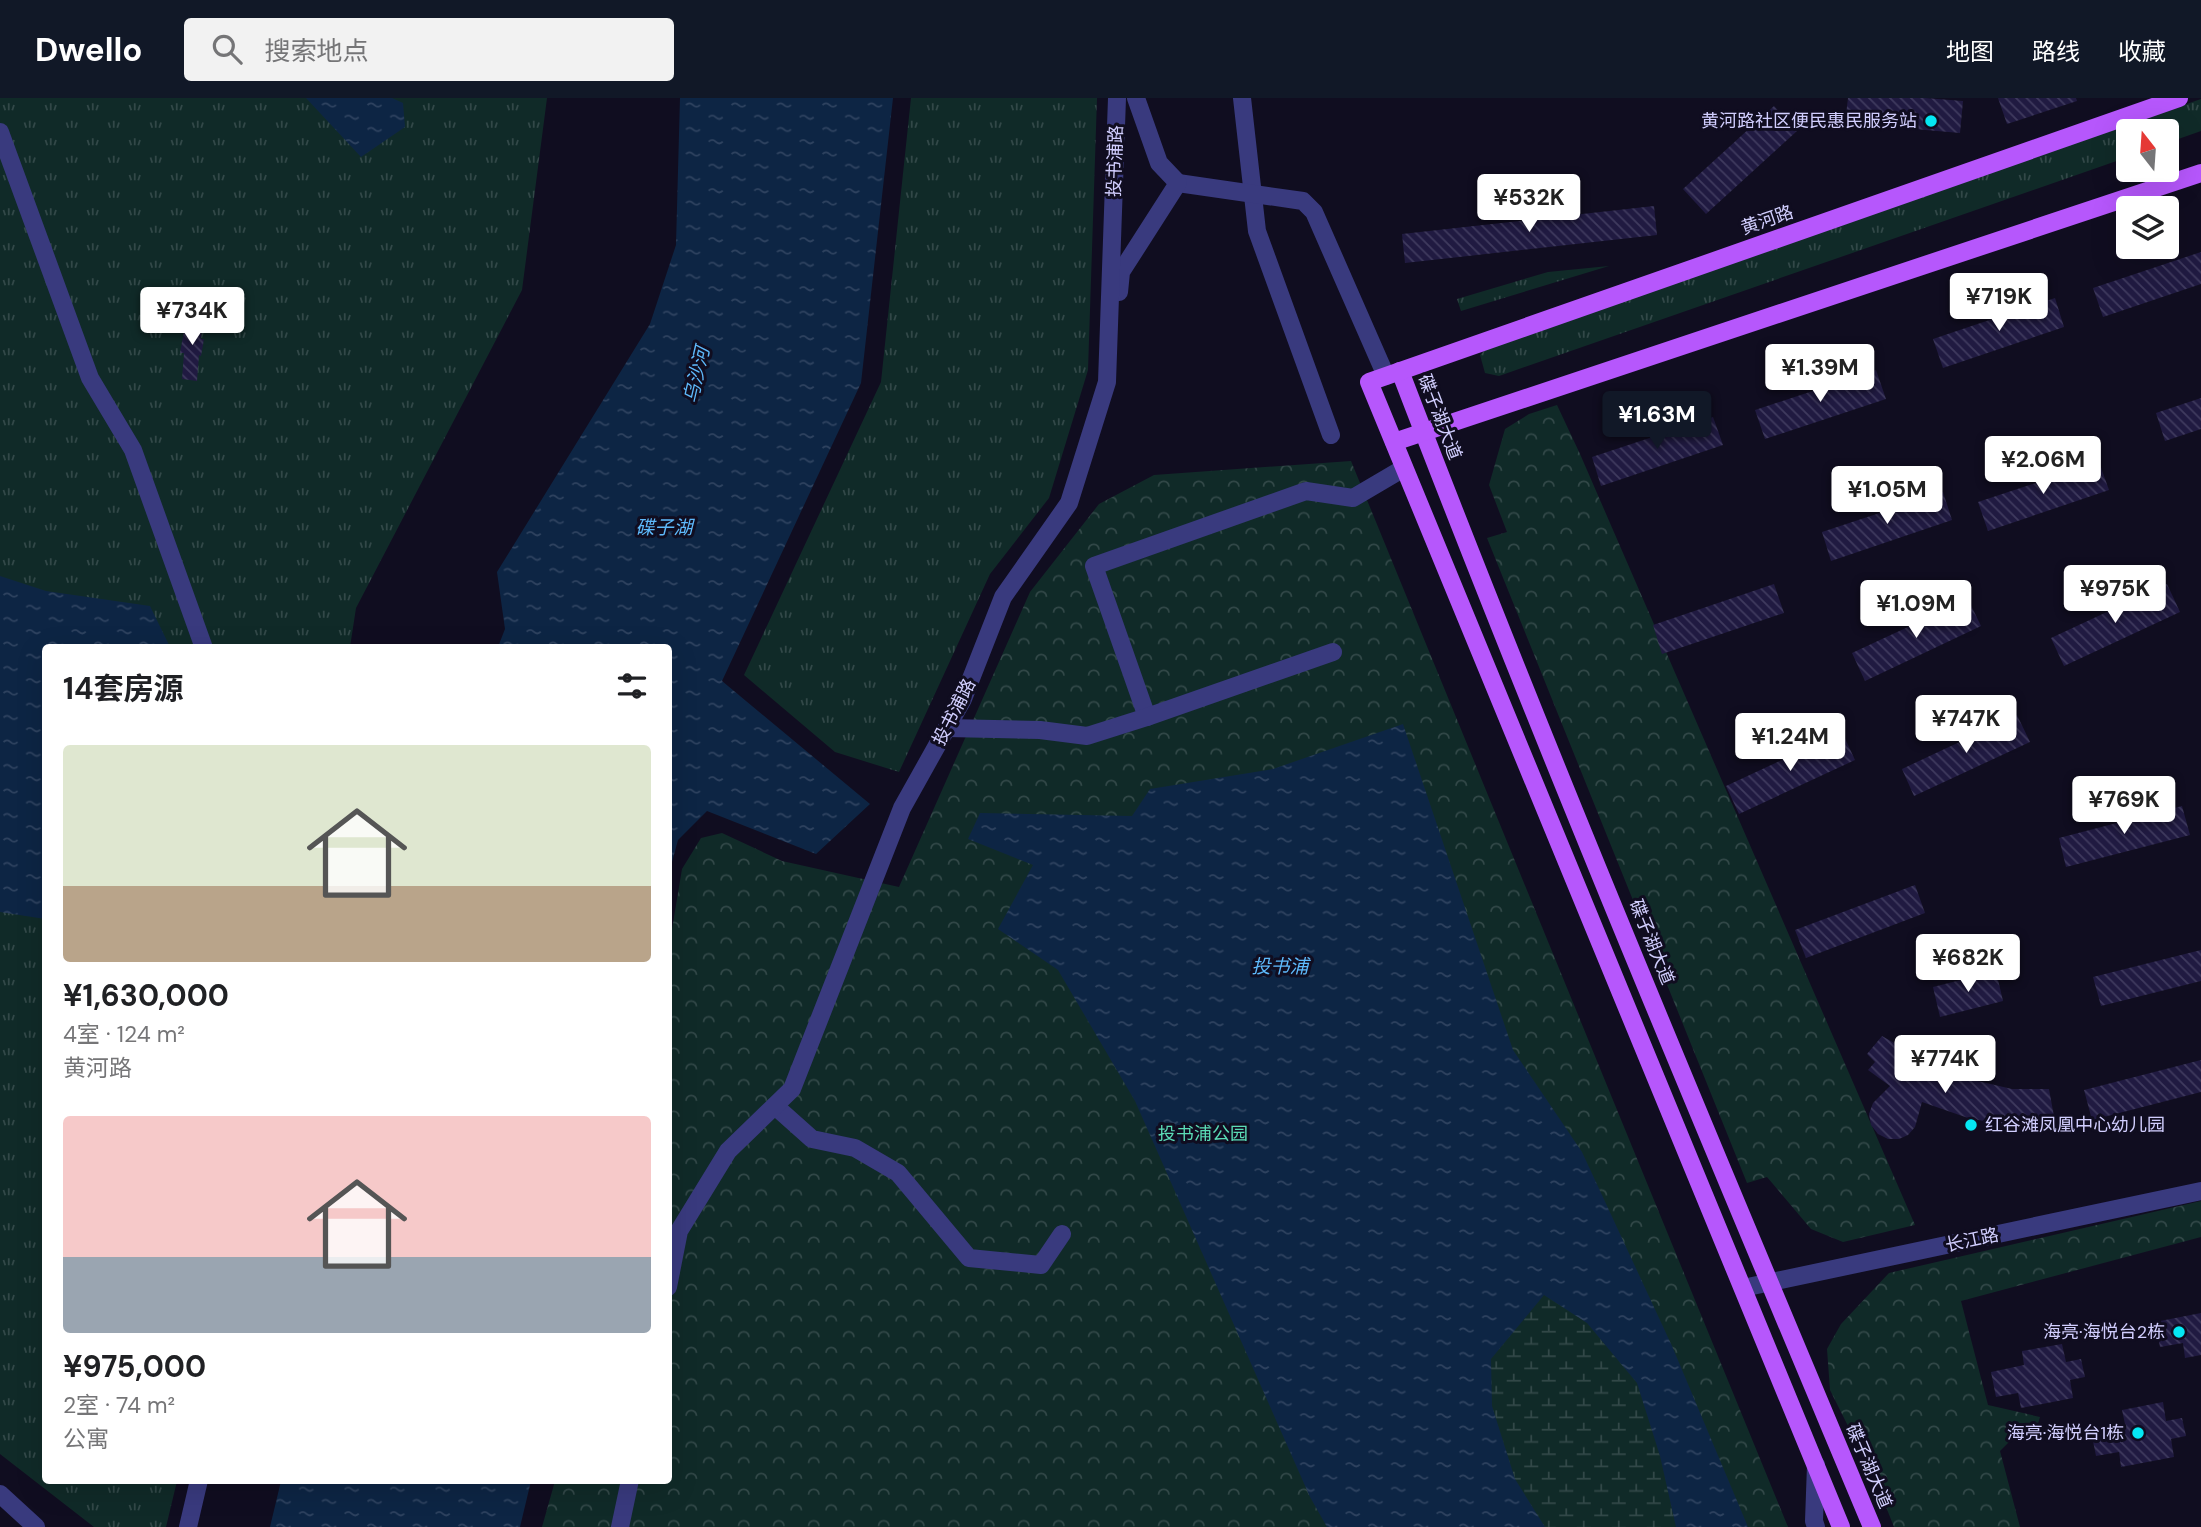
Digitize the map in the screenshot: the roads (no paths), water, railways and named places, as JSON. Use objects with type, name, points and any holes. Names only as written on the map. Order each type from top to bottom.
[{"type":"main road","name":"黄河路","points":[[1385,376],[2179,98]]},
{"type":"main road","points":[[1394,442],[2201,173]]},
{"type":"main road","name":"碟子湖大道","points":[[1385,376],[1423,432],[1469,551],[1769,1283],[1872,1527]]},
{"type":"main road","points":[[1385,376],[1394,442],[1404,468],[1841,1527]]},
{"type":"street","name":"投书浦路","points":[[672,1267],[679,1231],[728,1151],[792,1089],[902,808],[962,699],[1003,597],[1069,503],[1107,382],[1117,98]]},
{"type":"street","points":[[1136,98],[1159,163],[1178,183],[1303,201],[1314,212],[1385,376]]},
{"type":"street","points":[[1242,98],[1257,231],[1331,435]]},
{"type":"street","points":[[0,132],[90,378],[133,450],[203,644]]},
{"type":"street","points":[[1107,382],[1121,272],[1178,183]]},
{"type":"street","points":[[1147,717],[1094,566],[1306,491],[1353,498],[1404,468]]},
{"type":"street","points":[[947,728],[1040,730],[1087,736],[1333,652]]},
{"type":"street","points":[[775,1106],[812,1139],[855,1148],[898,1173],[969,1258],[1041,1265],[1062,1234]]},
{"type":"street","name":"长江路","points":[[1743,1288],[2201,1191]]},
{"type":"street","points":[[1816,1465],[1816,1527]]},
{"type":"street","points":[[188,1527],[198,1484]]},
{"type":"street","points":[[620,1527],[629,1484]]},
{"type":"street","points":[[0,1494],[36,1527]]},
{"type":"water","points":[[306,98],[392,98],[403,103],[405,127],[361,157]]},
{"type":"water","name":"碟子湖","points":[[680,98],[893,98],[861,383],[722,681],[870,804],[816,854],[707,811],[678,840],[672,862],[672,644],[499,644],[505,629],[497,572],[650,324],[676,245]]},
{"type":"water","points":[[0,576],[46,591],[150,606],[169,644],[42,644],[42,919],[0,912]]},
{"type":"water","name":"投书浦","points":[[1403,724],[1513,1050],[1582,1152],[1672,1346],[1748,1527],[1676,1527],[1660,1456],[1637,1383],[1587,1323],[1544,1295],[1491,1359],[1492,1406],[1515,1479],[1545,1527],[1327,1527],[1310,1497],[1135,1101],[1058,970],[998,929],[1033,865],[968,839],[980,813],[1132,816],[1150,789],[1273,769]]},
{"type":"water","points":[[280,1484],[530,1484],[520,1527],[270,1527]]},
{"type":"place","name":"黄河路社区便民惠民服务站","points":[[1931,121]]},
{"type":"place","name":"红谷滩凤凰中心幼儿园","points":[[1971,1125]]},
{"type":"place","name":"海亮·海悦台2栋","points":[[2179,1332]]},
{"type":"place","name":"海亮·海悦台1栋","points":[[2138,1433]]},
{"type":"water label","name":"乌沙河","points":[[696,375]]},
{"type":"park label","name":"投书浦公园","points":[[1203,1134]]}]
